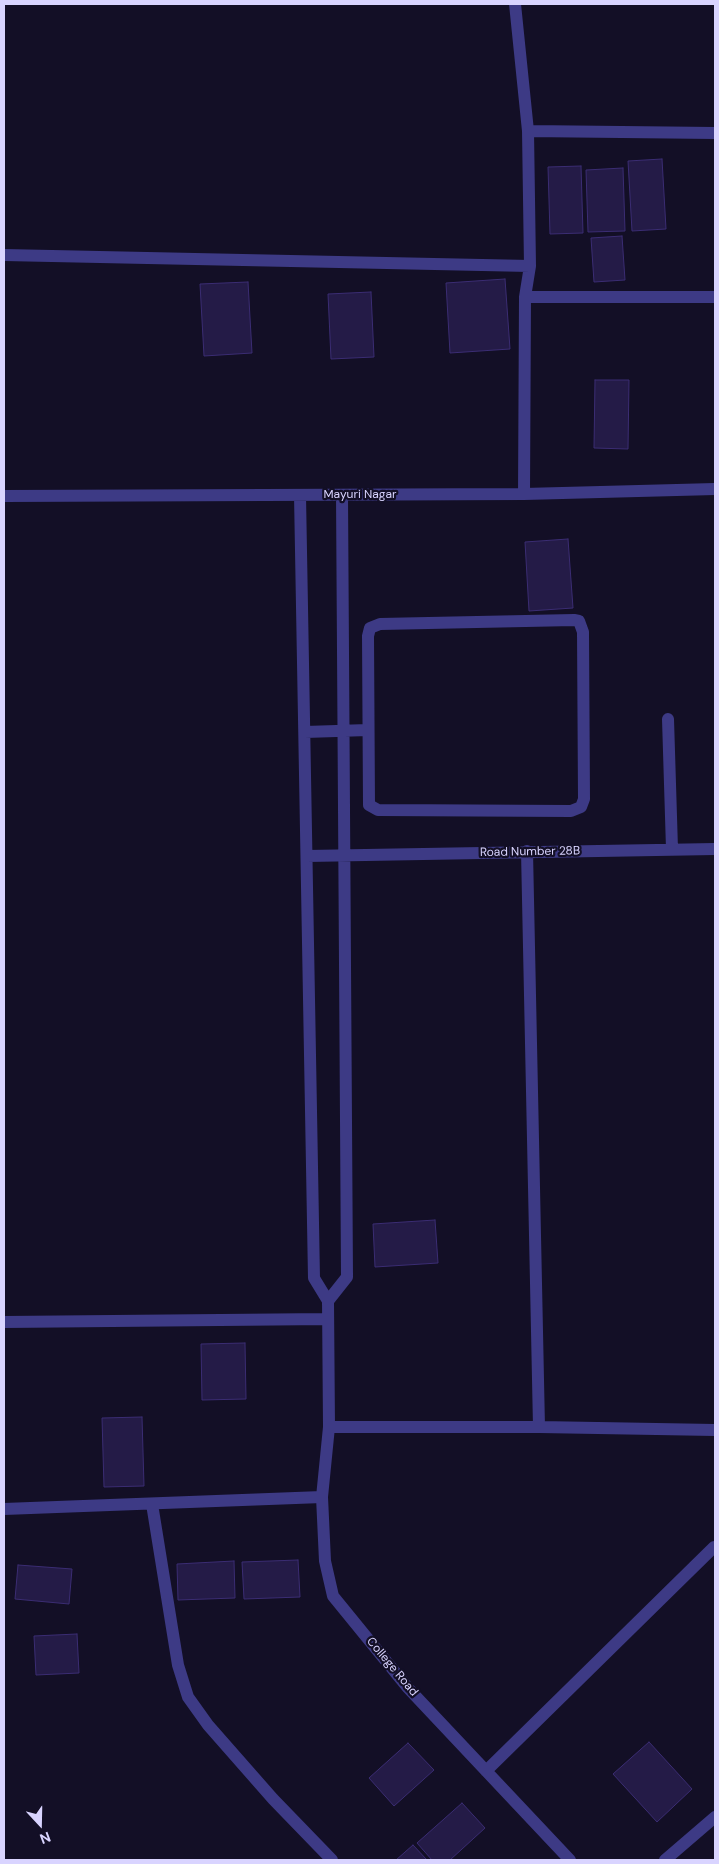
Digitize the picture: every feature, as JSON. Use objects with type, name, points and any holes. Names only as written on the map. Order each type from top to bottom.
[{"type":"street","points":[[516,4],[528,131],[530,266],[525,297],[524,494]]},
{"type":"street","points":[[528,131],[715,132]]},
{"type":"street","points":[[4,255],[530,266]]},
{"type":"street","points":[[525,297],[715,296]]},
{"type":"street","name":"Mayuri Nagar","points":[[4,496],[524,494],[715,489]]},
{"type":"street","points":[[300,495],[314,1278],[328,1301],[347,1277],[342,495]]},
{"type":"street","points":[[574,620],[582,624],[584,799],[581,807],[571,811],[378,810],[372,808],[369,805],[368,730],[368,636],[370,628],[376,625],[574,620]]},
{"type":"street","points":[[668,719],[672,849]]},
{"type":"street","points":[[304,732],[368,730]]},
{"type":"street","name":"Road Number 28B","points":[[307,856],[715,849]]},
{"type":"street","points":[[527,851],[539,1427]]},
{"type":"street","name":"College Road","points":[[328,1301],[329,1427],[322,1496],[325,1561],[332,1596],[408,1688],[570,1860]]},
{"type":"street","points":[[4,1322],[328,1320]]},
{"type":"street","points":[[329,1427],[539,1427],[715,1430]]},
{"type":"street","points":[[4,1510],[322,1496]]},
{"type":"street","points":[[152,1504],[178,1665],[188,1697],[208,1724],[241,1762],[332,1860]]},
{"type":"street","points":[[486,1771],[715,1547]]},
{"type":"street","points":[[665,1860],[715,1817]]},
{"type":"building","points":[[662,159],[666,229],[632,231],[628,161]]},
{"type":"building","points":[[581,166],[583,233],[550,234],[548,167]]},
{"type":"building","points":[[623,168],[625,231],[588,232],[586,170]]},
{"type":"building","points":[[622,236],[625,280],[594,282],[591,238]]},
{"type":"building","points":[[505,279],[510,349],[450,353],[446,283]]},
{"type":"building","points":[[248,282],[252,353],[204,356],[200,284]]},
{"type":"building","points":[[371,292],[374,357],[331,359],[328,294]]},
{"type":"building","points":[[595,380],[629,380],[628,449],[594,448]]},
{"type":"building","points":[[568,539],[573,608],[529,611],[525,542]]},
{"type":"building","points":[[435,1220],[438,1263],[375,1267],[373,1224]]},
{"type":"building","points":[[245,1343],[246,1399],[202,1400],[201,1344]]},
{"type":"building","points":[[142,1417],[144,1486],[104,1487],[102,1418]]},
{"type":"building","points":[[298,1560],[300,1597],[244,1599],[242,1562]]},
{"type":"building","points":[[234,1561],[235,1598],[178,1600],[177,1564]]},
{"type":"building","points":[[18,1565],[72,1569],[69,1604],[15,1599]]},
{"type":"building","points":[[77,1634],[79,1673],[36,1675],[34,1636]]},
{"type":"building","points":[[649,1742],[692,1789],[657,1822],[613,1774]]},
{"type":"building","points":[[408,1743],[434,1770],[394,1806],[369,1778]]},
{"type":"building","points":[[462,1803],[485,1828],[450,1860],[432,1860],[417,1843]]},
{"type":"building","points":[[413,1845],[427,1860],[396,1860]]}]
